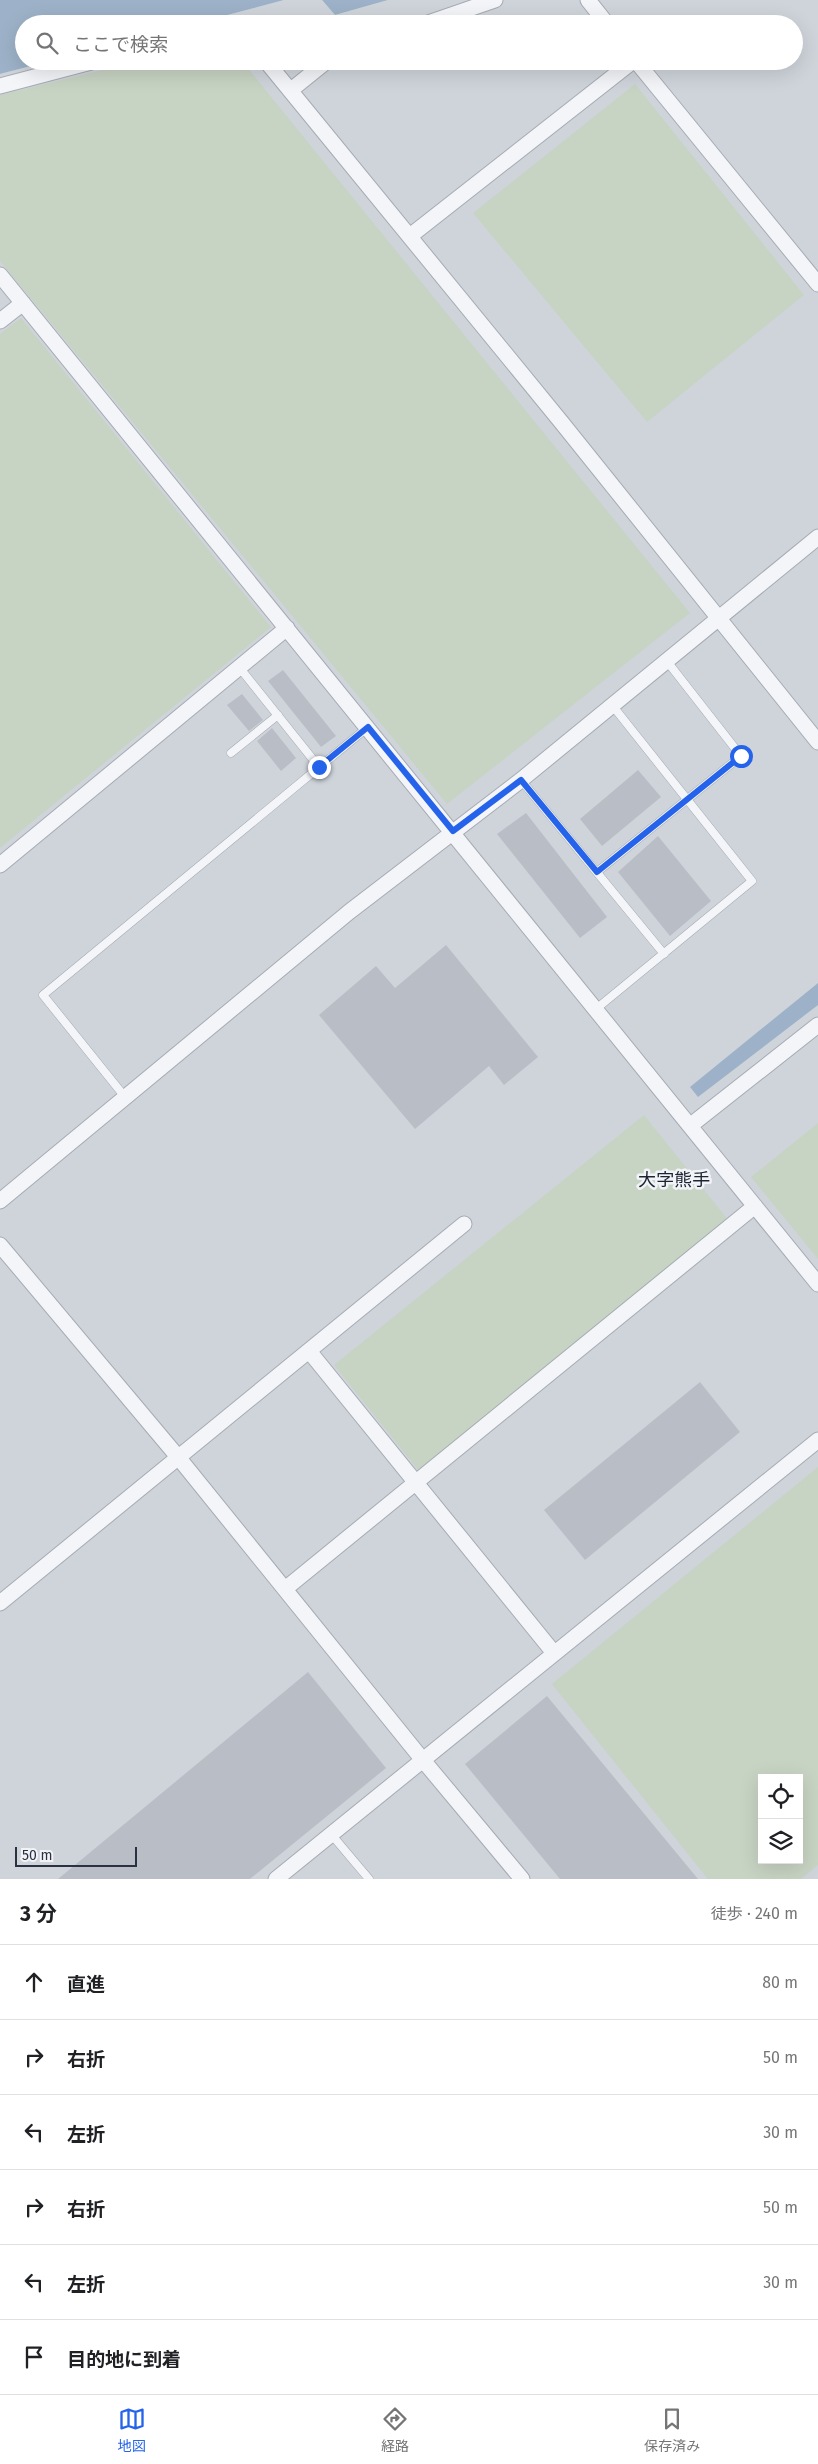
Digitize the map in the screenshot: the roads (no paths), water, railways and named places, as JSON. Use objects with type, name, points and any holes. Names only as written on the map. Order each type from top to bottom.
[{"type":"street","points":[[451,15],[495,0]]},
{"type":"street","points":[[588,0],[600,15]]},
{"type":"street","points":[[0,86],[61,70]]},
{"type":"street","points":[[274,70],[818,742]]},
{"type":"street","points":[[291,90],[316,70]]},
{"type":"street","points":[[410,236],[623,70]]},
{"type":"street","points":[[642,70],[818,284]]},
{"type":"street","points":[[0,275],[453,831],[818,1284]]},
{"type":"street","points":[[0,321],[22,303]]},
{"type":"street","points":[[0,1201],[349,912],[521,780],[818,537]]},
{"type":"street","points":[[0,865],[287,628]]},
{"type":"street","points":[[691,1125],[818,1024]]},
{"type":"street","points":[[285,1589],[755,1206]]},
{"type":"street","points":[[0,1603],[464,1224]]},
{"type":"street","points":[[0,1245],[178,1457],[422,1759],[522,1879]]},
{"type":"street","points":[[309,1351],[554,1653]]},
{"type":"street","points":[[276,1879],[818,1440]]},
{"type":"lane","points":[[597,872],[741,756],[666,660]]},
{"type":"lane","points":[[239,667],[319,767]]},
{"type":"lane","points":[[596,1009],[752,881],[612,705]]},
{"type":"lane","points":[[232,753],[278,715]]},
{"type":"lane","points":[[125,1098],[42,995],[368,727]]},
{"type":"lane","points":[[521,780],[664,954]]},
{"type":"lane","points":[[331,1834],[369,1879]]},
{"type":"water","points":[[0,0],[284,0],[227,15],[15,15],[15,70],[0,74]]},
{"type":"water","points":[[322,0],[388,0],[335,15]]},
{"type":"water","points":[[818,983],[818,1005],[698,1097],[690,1087]]},
{"type":"district","name":"大字熊手","points":[[674,1180]]}]
